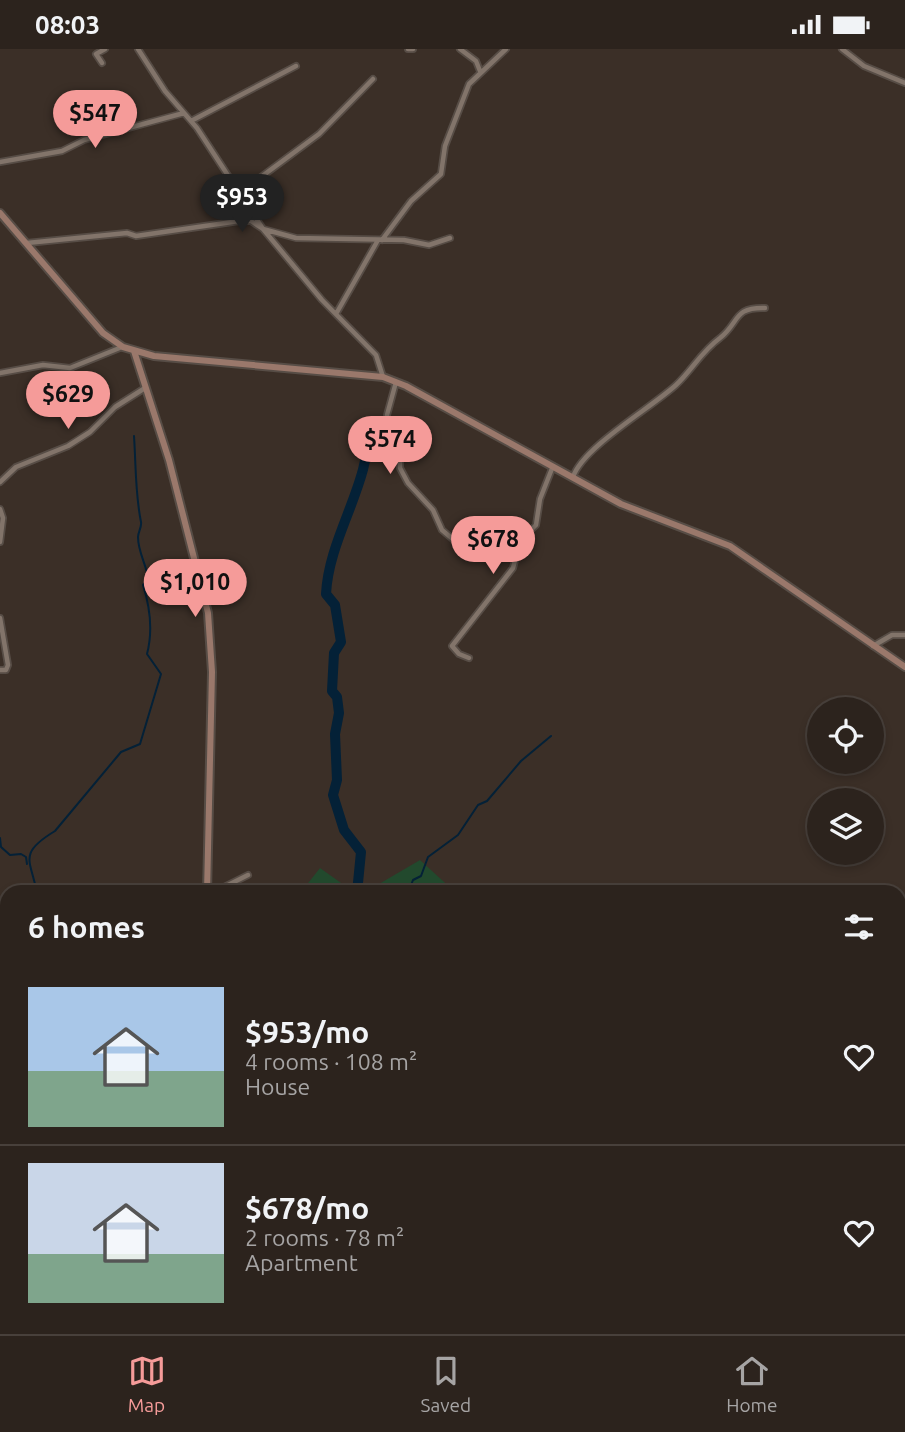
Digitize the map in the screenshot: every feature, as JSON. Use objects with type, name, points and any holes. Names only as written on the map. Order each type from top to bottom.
[{"type":"street","points":[[102,63],[96,54],[105,49]]},
{"type":"street","points":[[138,49],[153,74],[191,121],[263,229],[336,314],[376,355],[383,377]]},
{"type":"street","points":[[460,49],[476,61],[480,71]]},
{"type":"street","points":[[336,314],[379,240],[411,201],[441,174],[441,159],[457,120],[462,99],[480,71],[506,49]]},
{"type":"street","points":[[842,49],[863,66],[905,83]]},
{"type":"street","points":[[191,121],[296,66]]},
{"type":"street","points":[[238,194],[319,134],[373,79]]},
{"type":"street","points":[[0,162],[62,152],[84,140],[184,113]]},
{"type":"street","points":[[0,213],[103,333],[123,347],[177,359],[383,377],[396,382],[621,504],[730,546],[905,667]]},
{"type":"street","points":[[26,243],[127,233],[136,236],[239,221],[251,221],[263,229],[296,238],[429,244],[450,238]]},
{"type":"street","points":[[573,478],[584,460],[678,383],[706,348],[727,332],[735,317],[746,309],[765,308]]},
{"type":"street","points":[[0,373],[43,365],[70,367],[123,347]]},
{"type":"street","points":[[134,351],[169,460],[208,613],[212,672],[207,885]]},
{"type":"street","points":[[396,382],[387,415],[388,428],[400,449],[400,468],[408,483],[433,510],[442,530],[461,546]]},
{"type":"street","points":[[0,482],[16,467],[68,446],[115,407],[145,388]]},
{"type":"street","points":[[469,658],[459,654],[452,646],[513,568],[520,541],[536,525],[540,499],[553,466]]},
{"type":"street","points":[[0,509],[3,518],[0,542]]},
{"type":"street","points":[[0,618],[8,666],[6,670],[0,670]]},
{"type":"street","points":[[872,646],[892,635],[905,635]]},
{"type":"street","points":[[228,885],[248,875]]},
{"type":"green space","points":[[420,860],[447,885],[374,885]]},
{"type":"green space","points":[[320,868],[344,885],[307,885]]},
{"type":"waterway","points":[[358,885],[361,852],[344,830],[333,795],[337,780],[335,734],[339,713],[337,697],[332,691],[334,653],[341,642],[335,605],[326,594],[335,550],[364,466],[368,422]]},
{"type":"waterway","points":[[35,885],[30,865],[31,852],[55,831],[121,752],[140,744],[161,674],[147,654],[150,619],[143,585],[148,579],[138,543],[141,524],[134,436]]},
{"type":"waterway","points":[[411,885],[413,880],[421,876],[428,857],[458,835],[478,805],[487,801],[521,761],[551,736]]},
{"type":"waterway","points":[[0,838],[1,847],[10,855],[21,854],[26,857],[27,864]]}]
